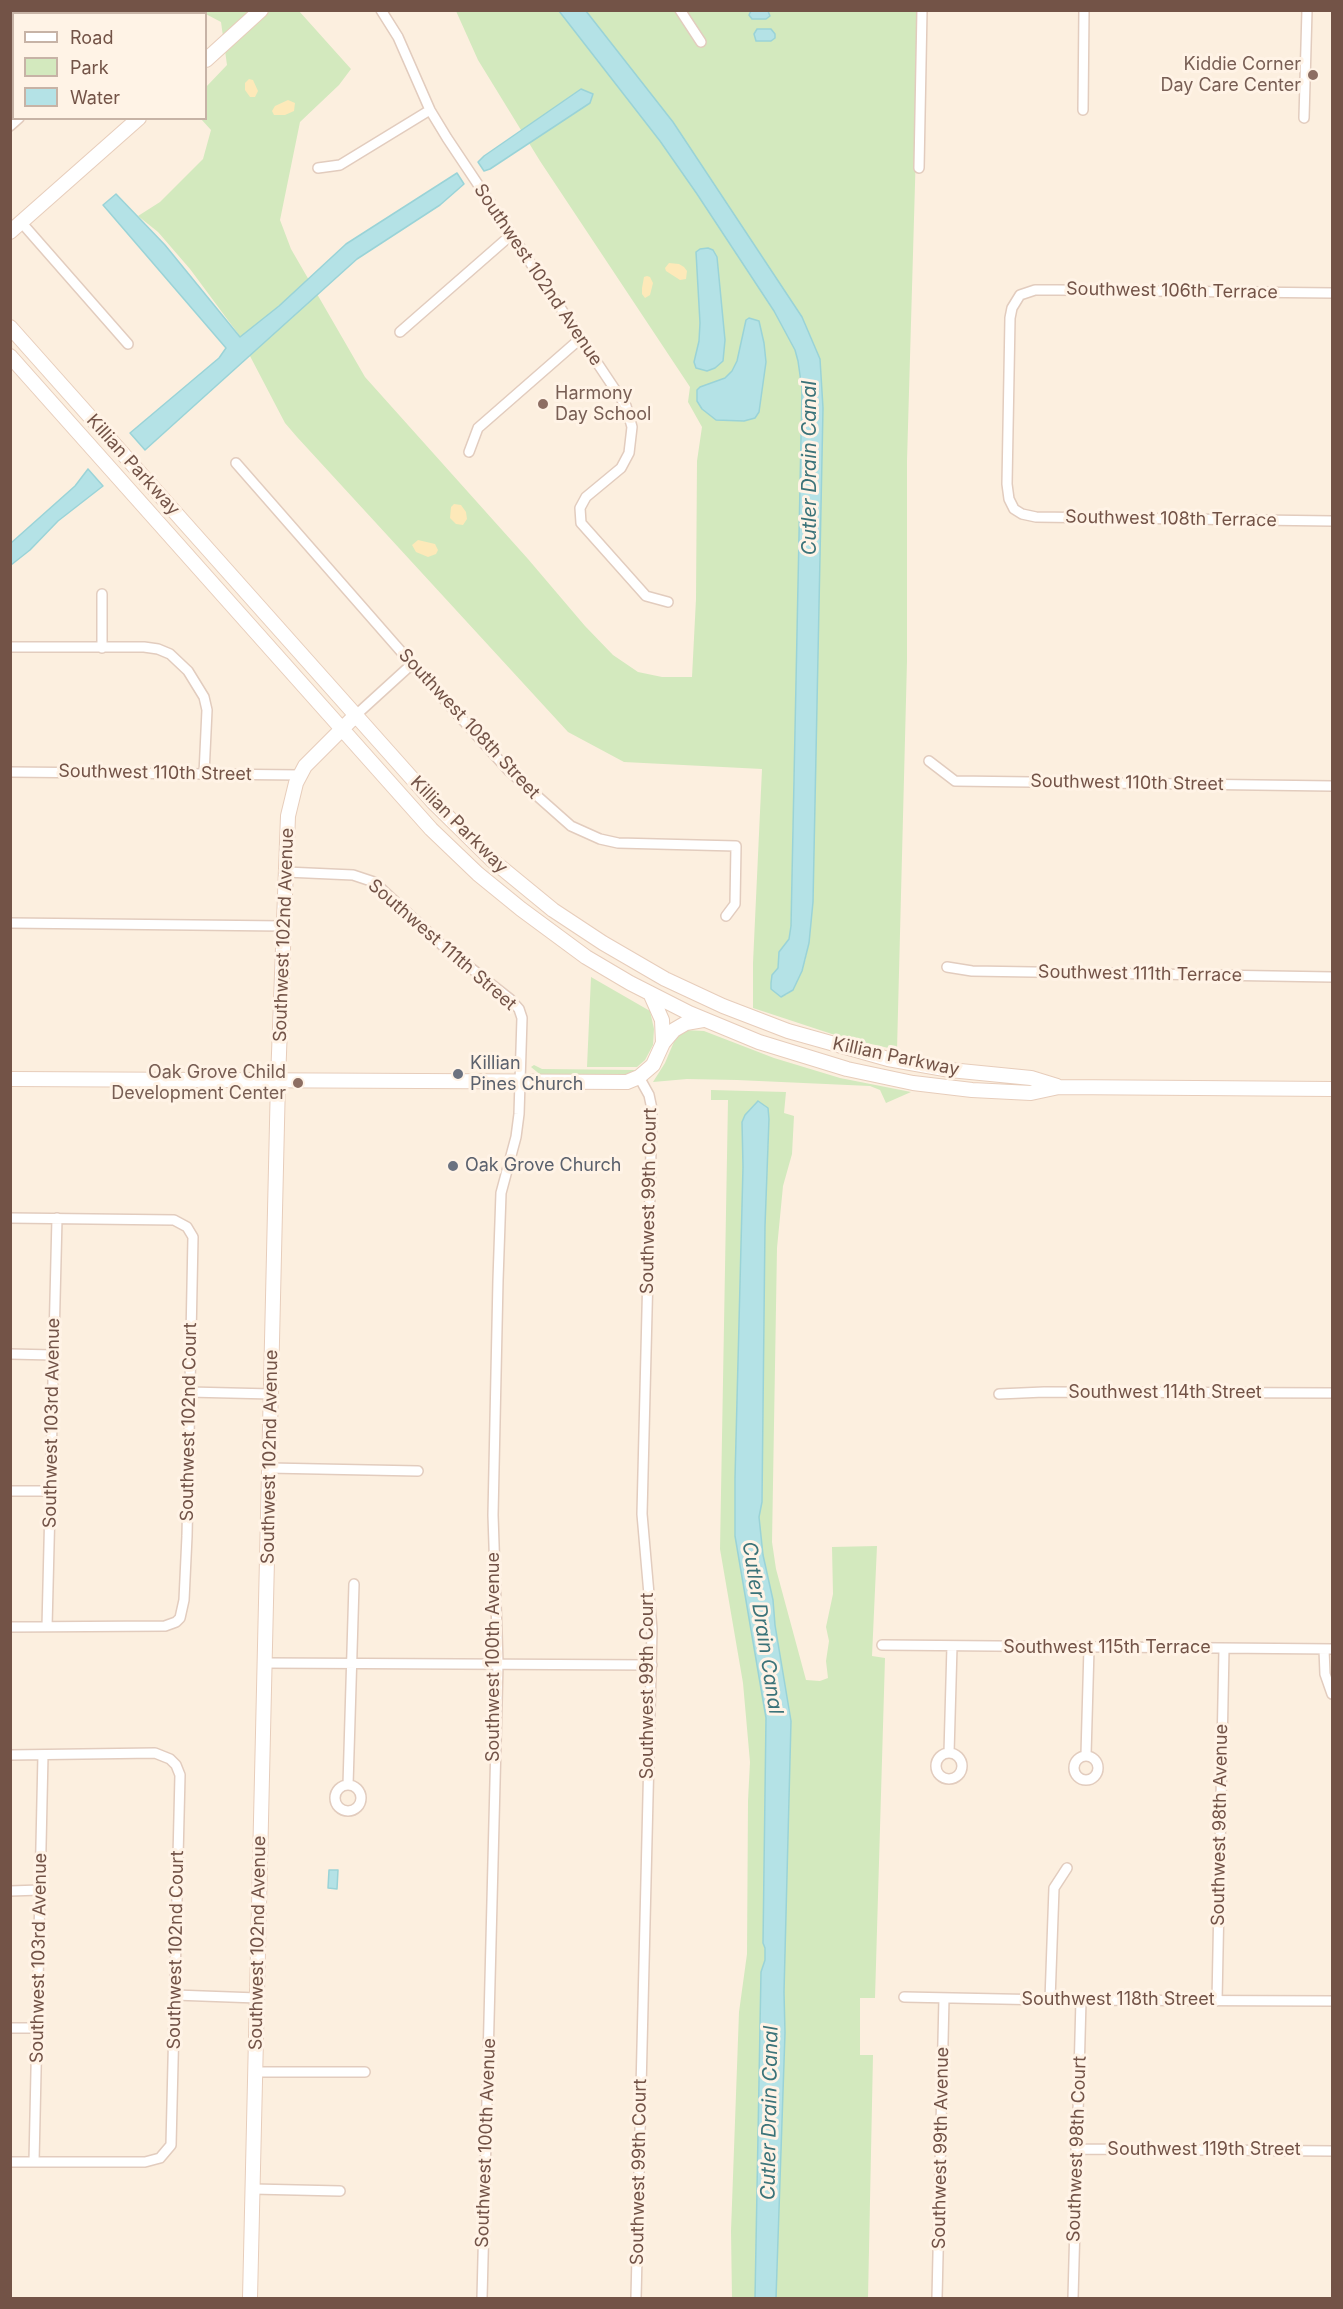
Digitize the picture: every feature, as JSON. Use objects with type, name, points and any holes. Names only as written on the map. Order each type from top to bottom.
[{"type":"main road","points":[[207,59],[261,10]]},
{"type":"main road","points":[[16,227],[137,120]]},
{"type":"main road","name":"Killian Parkway","points":[[10,327],[433,802],[502,869],[553,910],[592,936],[666,979],[742,1014],[807,1038],[929,1067],[1031,1078],[1059,1086]]},
{"type":"main road","name":"Killian Parkway","points":[[10,356],[431,829],[478,874],[520,909],[611,972],[703,1020],[802,1056],[890,1078],[950,1088],[1031,1093],[1059,1086],[1332,1089]]},
{"type":"main road","name":"Southwest 102nd Avenue","points":[[250,2298],[278,1080],[288,816],[300,775],[309,762],[356,715]]},
{"type":"main road","points":[[650,993],[662,1020],[663,1043]]},
{"type":"main road","points":[[10,1078],[619,1083],[639,1077],[652,1065],[663,1043],[679,1026],[703,1020]]},
{"type":"street","name":"Southwest 102nd Avenue","points":[[381,10],[398,37],[430,110],[447,138],[626,406],[631,418],[633,437],[629,453],[623,465],[584,500],[580,508],[581,523],[646,596],[668,602]]},
{"type":"street","points":[[680,10],[701,42]]},
{"type":"street","points":[[919,168],[922,10]]},
{"type":"street","points":[[1083,110],[1084,10]]},
{"type":"street","points":[[1304,118],[1307,10]]},
{"type":"street","points":[[318,168],[340,165],[430,110]]},
{"type":"street","points":[[16,227],[128,344]]},
{"type":"street","points":[[400,332],[511,235]]},
{"type":"street","name":"Southwest 106th Terrace","points":[[1012,506],[1007,484],[1010,318],[1015,301],[1024,293],[1046,290],[1332,293]]},
{"type":"street","points":[[469,452],[478,428],[581,338]]},
{"type":"street","name":"Southwest 108th Street","points":[[236,463],[509,771],[571,826],[600,839],[618,843],[736,846],[735,904],[726,916]]},
{"type":"street","name":"Southwest 108th Terrace","points":[[1012,506],[1022,514],[1036,517],[1332,520]]},
{"type":"street","points":[[102,594],[102,648]]},
{"type":"street","points":[[10,647],[158,649],[170,654],[198,684],[206,705],[204,774]]},
{"type":"street","name":"Southwest 102nd Avenue","points":[[356,715],[412,664]]},
{"type":"street","name":"Southwest 110th Street","points":[[929,761],[956,781],[1332,786]]},
{"type":"street","name":"Southwest 110th Street","points":[[10,772],[300,775]]},
{"type":"street","name":"Southwest 111th Street","points":[[286,872],[353,875],[374,882],[443,946],[510,999],[519,1009],[522,1018]]},
{"type":"street","points":[[10,923],[284,926]]},
{"type":"street","name":"Southwest 111th Terrace","points":[[947,967],[984,971],[1332,977]]},
{"type":"street","name":"Southwest 100th Avenue","points":[[482,2298],[498,1663],[493,1515],[500,1201],[518,1127],[522,1018]]},
{"type":"street","name":"Southwest 99th Court","points":[[636,2298],[652,1665],[652,1629],[642,1505],[652,1116],[649,1095],[639,1077]]},
{"type":"street","points":[[10,1218],[57,1218]]},
{"type":"street","name":"Southwest 102nd Court","points":[[47,1627],[165,1626],[180,1618],[184,1592],[193,1237],[187,1227],[174,1220],[57,1218]]},
{"type":"street","name":"Southwest 103rd Avenue","points":[[47,1627],[57,1218]]},
{"type":"street","points":[[10,1354],[53,1355]]},
{"type":"street","points":[[189,1392],[272,1394]]},
{"type":"street","name":"Southwest 114th Street","points":[[999,1394],[1044,1392],[1332,1393]]},
{"type":"street","points":[[269,1468],[418,1471]]},
{"type":"street","points":[[10,1491],[50,1491]]},
{"type":"street","points":[[348,1785],[354,1584]]},
{"type":"street","points":[[10,1627],[47,1627]]},
{"type":"street","name":"Southwest 115th Terrace","points":[[882,1645],[1328,1649]]},
{"type":"street","points":[[949,1753],[952,1646]]},
{"type":"street","points":[[1086,1755],[1089,1648]]},
{"type":"street","name":"Southwest 98th Avenue","points":[[1217,2001],[1224,1648]]},
{"type":"street","points":[[1328,1649],[1325,1674],[1332,1694]]},
{"type":"street","points":[[265,1663],[652,1665]]},
{"type":"street","name":"Southwest 102nd Court","points":[[34,2162],[150,2162],[163,2156],[172,2141],[176,1995],[180,1775],[173,1762],[166,1756],[155,1753],[43,1755]]},
{"type":"street","points":[[10,1755],[43,1755]]},
{"type":"street","name":"Southwest 103rd Avenue","points":[[34,2162],[43,1755]]},
{"type":"street","points":[[1050,2000],[1054,1888],[1067,1868]]},
{"type":"street","points":[[10,1891],[40,1890]]},
{"type":"street","points":[[176,1995],[257,1998]]},
{"type":"street","name":"Southwest 118th Street","points":[[904,1997],[1332,2001]]},
{"type":"street","name":"Southwest 99th Avenue","points":[[937,2298],[944,1998]]},
{"type":"street","name":"Southwest 98th Court","points":[[1073,2298],[1081,2000]]},
{"type":"street","points":[[10,2028],[37,2028]]},
{"type":"street","points":[[256,2072],[365,2072]]},
{"type":"street","name":"Southwest 119th Street","points":[[1076,2149],[1332,2151]]},
{"type":"street","points":[[10,2162],[34,2162]]},
{"type":"street","points":[[253,2189],[340,2191]]},
{"type":"green space","points":[[200,11],[299,11],[351,69],[339,85],[300,122],[280,220],[291,249],[365,377],[585,626],[613,655],[638,672],[662,677],[692,677],[696,599],[697,461],[702,427],[688,402],[690,387],[540,161],[478,60],[456,11],[920,11],[907,461],[907,661],[897,1050],[841,1037],[753,1008],[762,769],[624,762],[568,732],[285,423],[239,335],[190,269],[158,232],[138,216],[160,202],[203,159],[211,130],[202,120],[207,120],[207,86],[227,65],[221,22],[207,15],[207,12]],"holes":[[[794,771],[815,772],[813,902],[805,961],[793,990],[786,995],[771,989],[771,983],[772,975],[778,968],[779,952],[789,939],[791,926]]]},
{"type":"green space","points":[[591,977],[650,1011],[654,1029],[653,1045],[645,1060],[637,1067],[587,1067]]},
{"type":"green space","points":[[685,1030],[704,1031],[774,1058],[840,1078],[911,1092],[886,1103],[880,1090],[870,1086],[687,1079],[653,1082],[665,1063],[676,1037]]},
{"type":"green space","points":[[534,1065],[542,1069],[637,1070],[620,1077],[542,1076],[531,1067]]},
{"type":"green space","points":[[711,1090],[786,1092],[784,1113],[794,1116],[792,1154],[783,1186],[777,1248],[772,1542],[776,1569],[806,1680],[820,1681],[828,1678],[826,1661],[829,1641],[826,1627],[833,1594],[832,1547],[877,1546],[872,1656],[885,1658],[875,1998],[860,1998],[860,2055],[873,2055],[868,2298],[776,2298],[785,2033],[791,1721],[773,1600],[763,1555],[759,1517],[762,1502],[765,1226],[769,1124],[762,1105],[758,1101],[745,1115],[742,1122],[735,1536],[766,1718],[763,1943],[765,1960],[761,1972],[755,2298],[732,2298],[731,2231],[739,2012],[747,1954],[750,1762],[743,1683],[720,1549],[728,1100],[711,1100]]},
{"type":"sand","points":[[249,79],[253,80],[258,91],[255,97],[250,97],[245,90],[245,83]]},
{"type":"sand","points":[[288,100],[295,103],[294,111],[285,115],[274,115],[272,111],[275,106]]},
{"type":"sand","points":[[669,263],[684,267],[687,271],[686,279],[680,280],[666,271],[665,268]]},
{"type":"sand","points":[[647,276],[653,283],[650,295],[645,298],[642,288],[644,277]]},
{"type":"sand","points":[[454,504],[461,505],[466,512],[467,519],[463,525],[456,524],[450,518],[451,507]]},
{"type":"sand","points":[[418,540],[435,544],[438,550],[436,554],[428,557],[416,552],[412,545]]},
{"type":"water","name":"Cutler Drain Canal","points":[[559,11],[586,11],[673,122],[802,317],[820,359],[823,408],[813,902],[809,943],[802,971],[793,990],[781,997],[771,989],[771,983],[772,975],[778,968],[779,952],[789,939],[791,926],[802,389],[798,361],[795,350],[774,311],[697,194],[660,141]]},
{"type":"water","points":[[751,11],[768,11],[770,16],[766,19],[752,19],[749,15]]},
{"type":"water","points":[[757,29],[771,29],[775,38],[771,41],[756,41],[754,34]]},
{"type":"water","points":[[581,89],[593,94],[590,103],[484,171],[478,162],[484,156]]},
{"type":"water","points":[[457,173],[464,184],[440,205],[357,259],[145,450],[130,433],[219,358],[226,348],[103,205],[116,194],[165,245],[240,337],[279,306],[346,244]]},
{"type":"water","points":[[708,248],[713,250],[717,257],[725,340],[723,361],[707,371],[696,368],[694,362],[700,323],[696,252]]},
{"type":"water","points":[[749,318],[759,321],[764,343],[766,362],[759,412],[755,418],[744,421],[716,420],[702,409],[697,401],[697,390],[725,378],[732,371],[737,361],[746,320]]},
{"type":"water","points":[[88,469],[103,486],[58,521],[30,550],[11,565],[11,543],[75,486]]},
{"type":"water","name":"Cutler Drain Canal","points":[[758,1101],[768,1108],[769,1119],[765,1226],[762,1502],[759,1517],[763,1555],[773,1600],[791,1721],[785,2033],[776,2298],[755,2298],[761,1972],[765,1960],[763,1943],[766,1718],[735,1536],[742,1122],[745,1115]]},
{"type":"water","points":[[329,1870],[338,1870],[337,1889],[328,1888]]},
{"type":"place","name":"Kiddie Corner Day Care Center","points":[[1313,75]]},
{"type":"place","name":"Harmony Day School","points":[[543,404]]},
{"type":"place","name":"Killian Pines Church","points":[[458,1074]]},
{"type":"place","name":"Oak Grove Child Development Center","points":[[298,1083]]},
{"type":"place","name":"Oak Grove Church","points":[[453,1166]]}]
